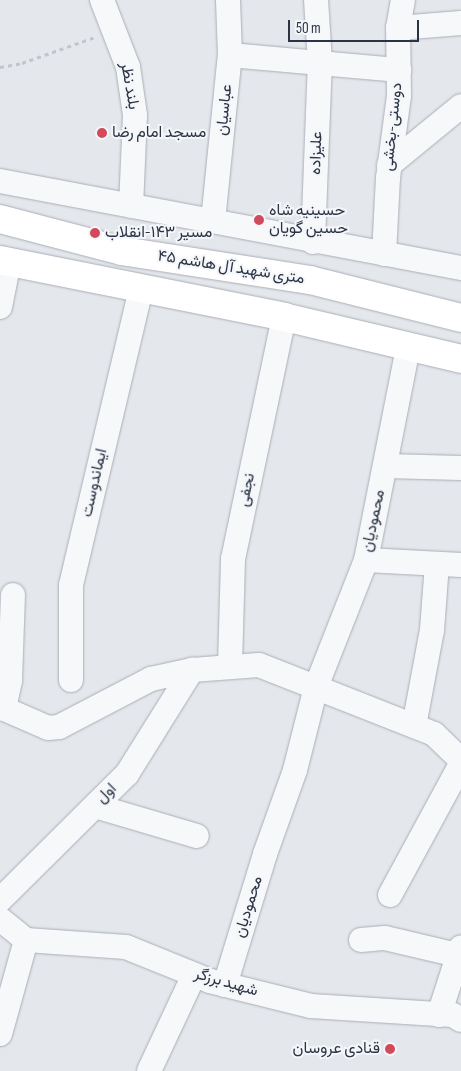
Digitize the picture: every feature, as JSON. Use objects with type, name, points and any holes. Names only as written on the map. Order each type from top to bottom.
[{"type":"main road","name":"۴۵ متری شهید آل هاشم","points":[[0,219],[122,251],[310,280],[461,318]]},
{"type":"main road","points":[[4,261],[284,317],[461,359]]},
{"type":"street","name":"بلند نظر","points":[[102,0],[128,68],[135,115],[131,206]]},
{"type":"street","name":"عباسیان","points":[[213,220],[230,55],[228,0]]},
{"type":"street","name":"علیزاده","points":[[314,242],[320,63],[316,0]]},
{"type":"street","name":"دوستی-بخشی","points":[[384,254],[389,165],[399,96],[398,28],[403,0]]},
{"type":"street","points":[[398,28],[461,23]]},
{"type":"street","points":[[230,55],[399,70]]},
{"type":"street","points":[[389,165],[461,106]]},
{"type":"street","points":[[0,180],[213,220],[314,242],[461,268]]},
{"type":"street","points":[[0,307],[4,261]]},
{"type":"street","name":"ایماندوست","points":[[71,680],[72,585],[141,289]]},
{"type":"street","name":"نجفی","points":[[230,666],[233,558],[284,317]]},
{"type":"street","name":"محمودیان","points":[[225,985],[265,854],[296,770],[316,687],[366,560],[408,347]]},
{"type":"street","points":[[386,466],[461,468]]},
{"type":"street","points":[[366,560],[461,565]]},
{"type":"street","points":[[424,730],[437,564]]},
{"type":"street","points":[[13,595],[13,643],[2,708],[48,728],[59,727],[151,679],[192,670],[259,664],[424,730],[461,741]]},
{"type":"street","name":"اول","points":[[0,900],[127,774],[192,670]]},
{"type":"street","points":[[424,730],[461,760]]},
{"type":"street","points":[[390,895],[461,764]]},
{"type":"street","points":[[95,806],[197,836]]},
{"type":"street","points":[[0,919],[26,940],[0,1034]]},
{"type":"street","points":[[362,940],[385,938],[460,953],[450,1017]]},
{"type":"street","name":"شهید برزگر","points":[[26,940],[126,947],[194,975],[225,985],[311,1006],[450,1017]]},
{"type":"street","points":[[149,1071],[194,975]]},
{"type":"path","points":[[0,67],[22,63],[114,30]]},
{"type":"place","name":"مسجد امام رضا","points":[[102,133]]},
{"type":"place","name":"حسینیه شاه حسین گویان","points":[[259,220]]},
{"type":"place","name":"مسیر ۱۴۳-انقلاب","points":[[95,233]]},
{"type":"place","name":"قنادی عروسان","points":[[390,1049]]}]
